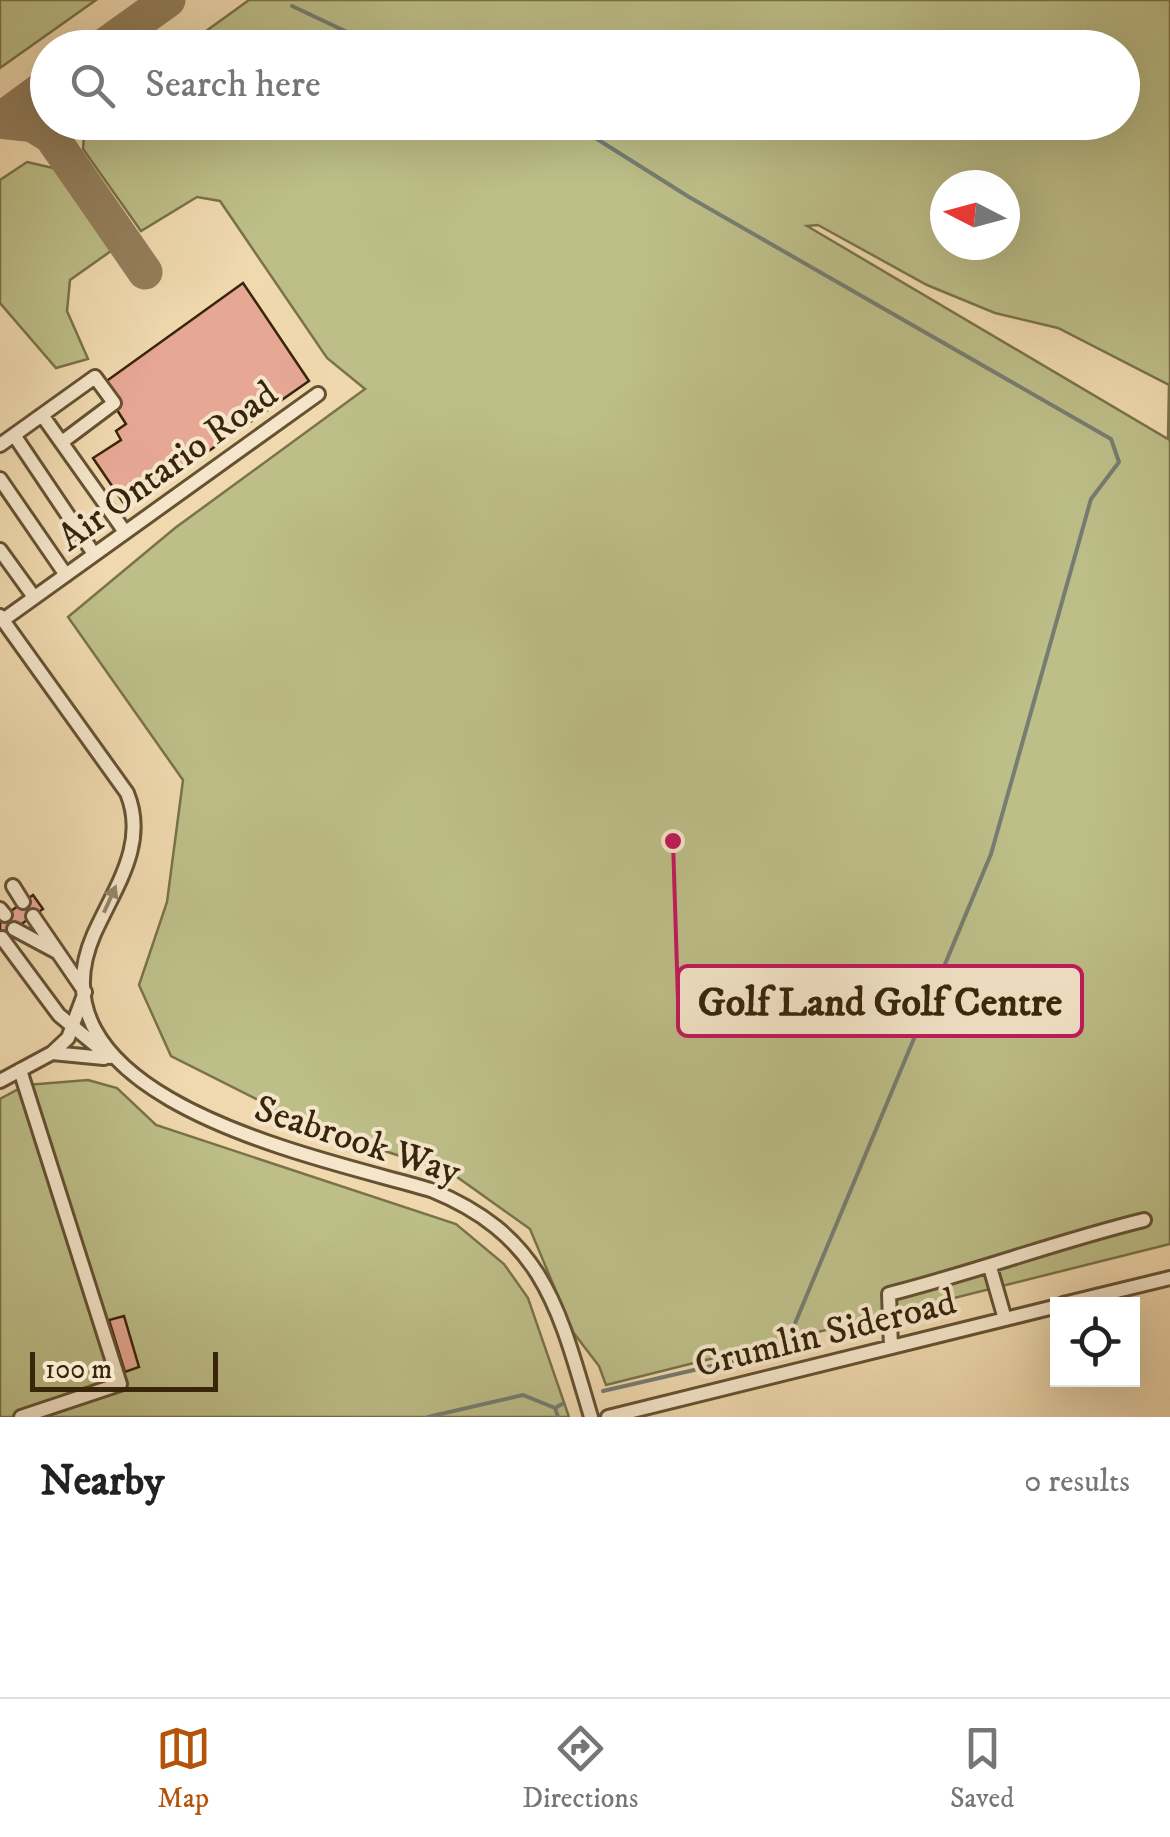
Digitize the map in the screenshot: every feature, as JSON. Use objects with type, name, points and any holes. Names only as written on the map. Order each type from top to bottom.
[{"type":"street","points":[[0,445],[95,377],[114,402],[62,442]]},
{"type":"street","name":"Air Ontario Road","points":[[2,618],[318,394]]},
{"type":"street","points":[[42,414],[125,532]]},
{"type":"street","points":[[14,435],[94,554]]},
{"type":"street","points":[[0,479],[66,575]]},
{"type":"street","points":[[0,550],[34,597]]},
{"type":"street","name":"Seabrook Way","points":[[2,618],[126,793],[136,816],[134,846],[88,952],[85,992],[99,1034],[116,1061],[174,1104],[215,1124],[431,1190],[461,1202],[509,1235],[539,1270],[560,1313],[591,1417]]},
{"type":"street","points":[[13,886],[23,902]]},
{"type":"street","points":[[0,1081],[52,1054],[72,1029],[85,992],[33,916]]},
{"type":"street","points":[[14,929],[60,954]]},
{"type":"street","points":[[2,938],[72,1029],[116,1061]]},
{"type":"street","name":"Seabrook Way","points":[[52,1054],[89,1054],[116,1061]]},
{"type":"street","points":[[20,1070],[120,1384],[22,1417]]},
{"type":"street","points":[[891,1347],[889,1294],[990,1268],[1056,1242],[1144,1220]]},
{"type":"street","points":[[990,1268],[1005,1319]]},
{"type":"street","name":"Crumlin Sideroad","points":[[1093,1297],[1170,1278]]},
{"type":"street","name":"Crumlin Sideroad","points":[[608,1417],[1050,1308]]},
{"type":"green space","points":[[0,0],[96,0],[54,30],[30,30],[30,47],[0,68]]},
{"type":"green space","points":[[249,0],[1170,0],[1170,1244],[606,1385],[599,1366],[573,1332],[530,1229],[450,1172],[316,1129],[171,1056],[139,985],[167,902],[183,780],[68,617],[175,528],[365,389],[327,358],[220,201],[197,197],[141,231],[83,149],[84,140],[1140,140],[1140,30],[208,30]],"holes":[[[818,225],[927,285],[995,313],[1058,328],[1169,385],[1168,439],[807,226]]]},
{"type":"green space","points":[[27,162],[62,170],[111,251],[70,280],[67,311],[88,359],[56,368],[0,303],[0,180]]},
{"type":"green space","points":[[88,1080],[117,1088],[156,1125],[456,1224],[504,1264],[528,1298],[569,1417],[0,1417],[0,1099],[26,1085]]},
{"type":"building","points":[[243,283],[309,381],[127,508],[93,458],[121,440],[116,431],[126,424],[101,385]]},
{"type":"building","points":[[33,895],[43,909],[0,939],[0,919]]},
{"type":"building","points":[[124,1316],[139,1367],[125,1372],[109,1320]]},
{"type":"waterway","points":[[292,6],[343,30]]},
{"type":"waterway","points":[[599,140],[689,197],[1111,439],[1119,462],[1091,499],[991,854],[791,1333],[781,1350],[603,1391]]},
{"type":"waterway","points":[[428,1417],[523,1395],[555,1408]]},
{"type":"waterway","points":[[558,1417],[555,1408],[562,1404]]},
{"type":"taxiway","points":[[126,30],[168,0]]},
{"type":"taxiway","points":[[0,120],[30,98]]},
{"type":"taxiway","points":[[0,121],[30,125]]},
{"type":"taxiway","points":[[54,140],[145,272]]},
{"type":"place","name":"Golf Land Golf Centre","points":[[673,841]]}]
